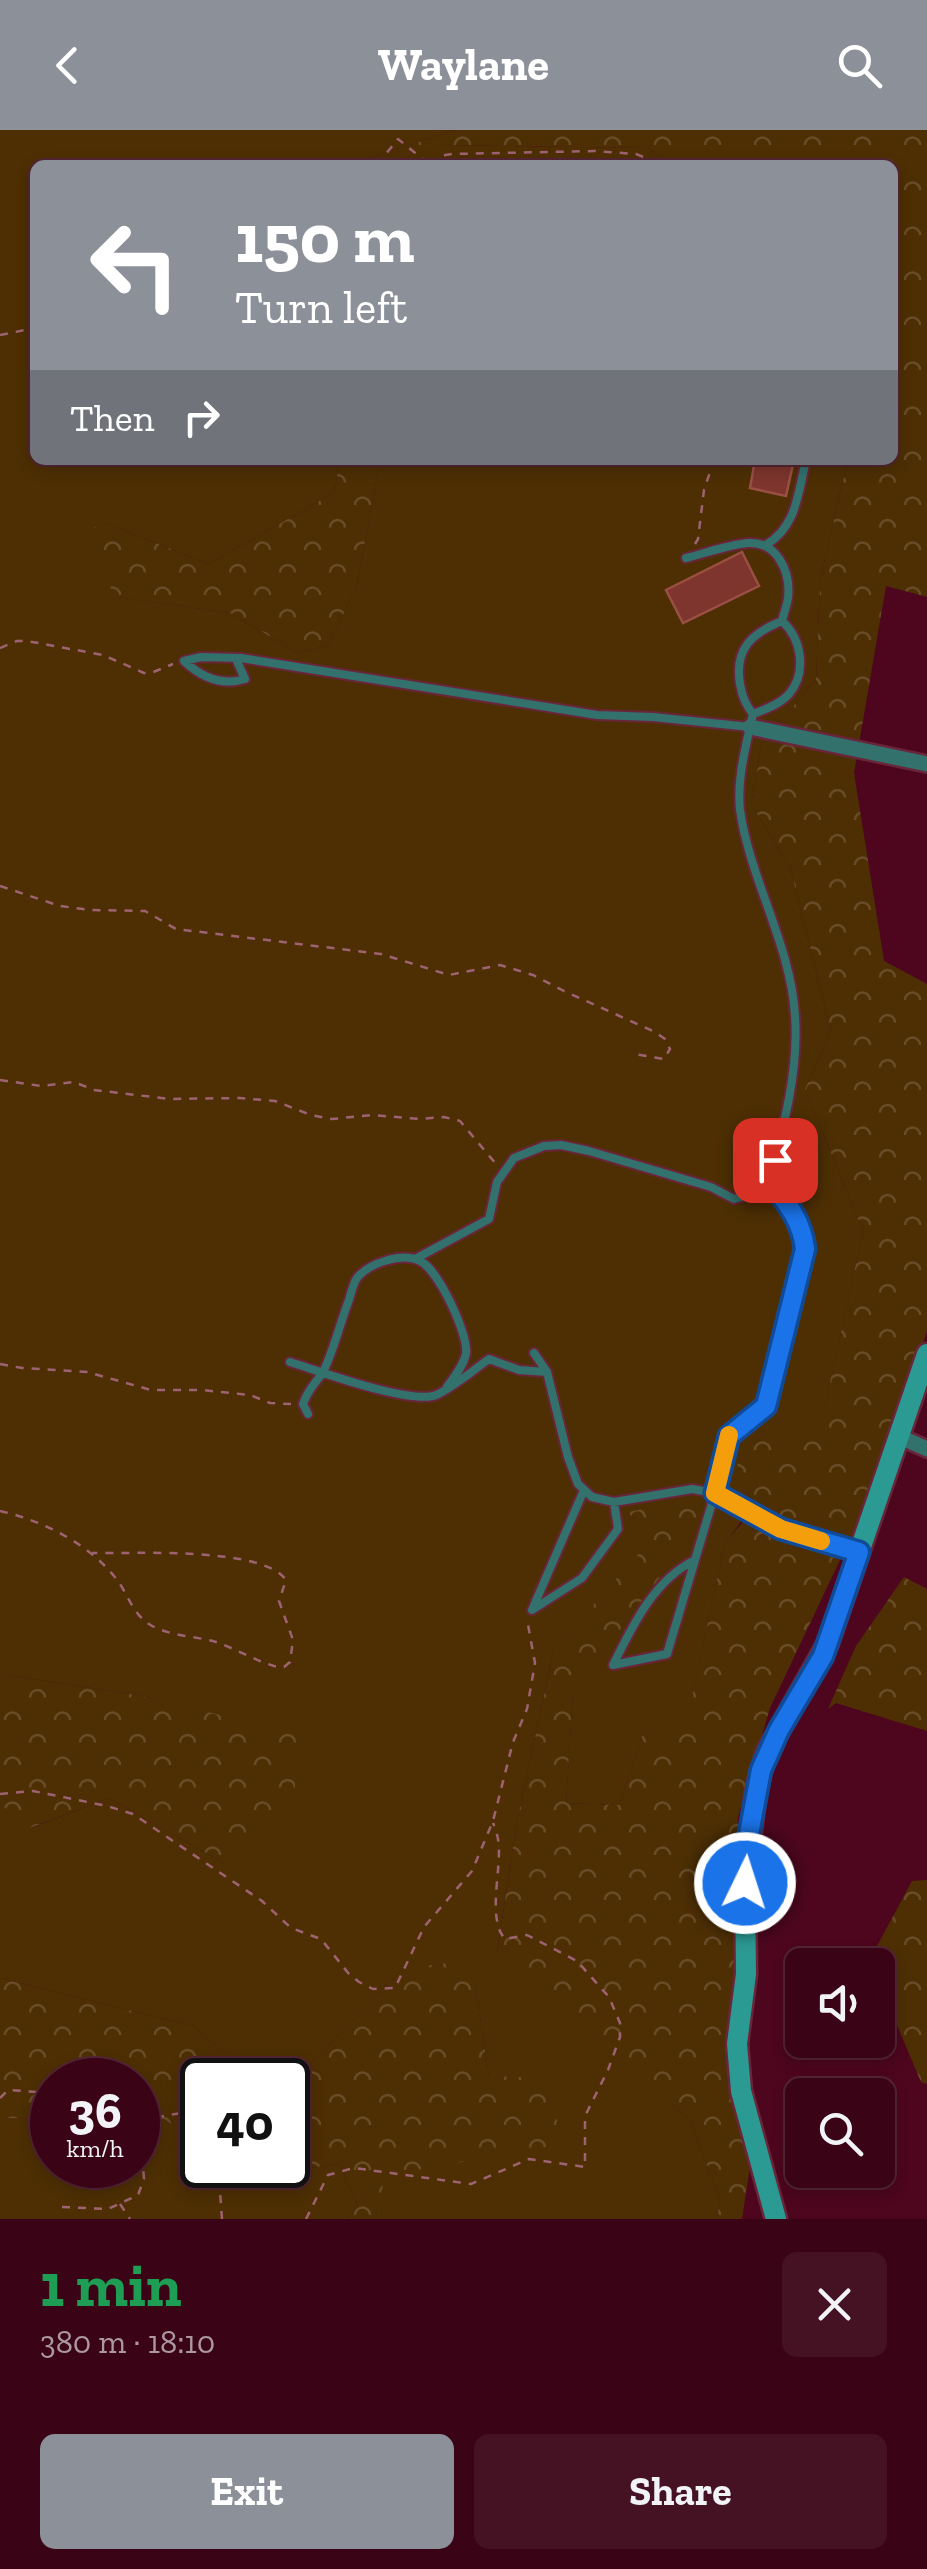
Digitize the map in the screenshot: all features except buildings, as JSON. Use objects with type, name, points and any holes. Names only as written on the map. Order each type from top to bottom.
[{"type":"street","points":[[752,720],[927,764]]},
{"type":"street","points":[[776,2219],[741,2091],[737,2044],[746,1974],[745,1883],[755,1798],[764,1760],[823,1656],[927,1354]]},
{"type":"street","points":[[898,1436],[927,1449]]},
{"type":"street","points":[[760,2219],[765,2183]]},
{"type":"lane","points":[[766,545],[788,527],[805,465]]},
{"type":"lane","points":[[415,1260],[489,1219],[497,1182],[514,1158],[544,1146],[589,1150],[734,1198],[748,1195],[770,1181],[793,1072],[796,1014],[740,807],[740,774],[752,720],[738,668],[744,646],[758,632],[782,620],[789,596],[787,576],[779,556],[766,545],[749,543],[686,558]]},
{"type":"lane","points":[[184,661],[201,657],[240,658],[596,715],[752,720],[787,696],[799,678],[798,645],[782,620]]},
{"type":"lane","points":[[184,661],[200,675],[228,683],[246,679],[238,667],[236,659],[240,658]]},
{"type":"lane","points":[[695,1560],[677,1568],[640,1612],[613,1665],[667,1654],[715,1493],[729,1436],[766,1406],[805,1249],[803,1232],[792,1209],[770,1181]]},
{"type":"lane","points":[[308,1414],[303,1404],[309,1387],[322,1372],[356,1279],[372,1266],[390,1260],[421,1260],[432,1271],[466,1338],[462,1366],[447,1388]]},
{"type":"lane","points":[[534,1353],[547,1372],[578,1484],[592,1497],[614,1502],[692,1489],[715,1493],[781,1529],[859,1552]]},
{"type":"lane","points":[[290,1362],[402,1395],[434,1396],[489,1360],[519,1370],[547,1372]]},
{"type":"lane","points":[[584,1490],[532,1610],[582,1578],[618,1529],[614,1502]]},
{"type":"path","points":[[382,160],[398,139],[425,160]]},
{"type":"path","points":[[436,160],[452,154],[595,151],[636,154],[651,160]]},
{"type":"path","points":[[0,335],[30,329]]},
{"type":"path","points":[[686,558],[698,539],[704,490],[712,465]]},
{"type":"path","points":[[0,648],[18,641],[46,644],[103,655],[144,673],[184,661]]},
{"type":"path","points":[[0,886],[60,906],[145,911],[176,929],[381,954],[449,976],[500,965],[533,975],[654,1032],[666,1040],[670,1049],[664,1058],[634,1054]]},
{"type":"path","points":[[0,1080],[41,1086],[74,1082],[94,1090],[170,1099],[274,1101],[311,1115],[332,1118],[444,1117],[460,1120],[503,1173]]},
{"type":"path","points":[[0,1364],[87,1372],[152,1390],[202,1390],[250,1396],[270,1403],[303,1404]]},
{"type":"path","points":[[0,1511],[25,1516],[92,1552],[151,1626],[214,1642],[274,1666],[290,1662],[293,1640],[279,1600],[286,1580],[274,1568],[227,1556],[92,1552]]},
{"type":"path","points":[[0,1794],[33,1791],[133,1814],[262,1900],[292,1928],[320,1939],[359,1982],[373,1989],[395,1988],[424,1927],[472,1871],[493,1822],[512,1742],[527,1710],[536,1663],[527,1618]]},
{"type":"path","points":[[306,2219],[328,2174],[354,2168],[471,2184],[529,2159],[585,2167],[585,2116],[608,2070],[620,2037],[620,2023],[609,1997],[577,1961],[528,1935],[505,1939],[500,1934],[496,1895],[499,1842],[493,1822]]},
{"type":"path","points":[[0,2098],[8,2090],[30,2092]]},
{"type":"path","points":[[62,2207],[108,2208],[138,2194],[140,2188]]},
{"type":"path","points":[[221,2188],[222,2219]]},
{"type":"path","points":[[120,2204],[130,2219]]},
{"type":"green space","points":[[0,130],[455,130],[364,160],[30,160],[30,465],[338,465],[335,492],[209,564],[106,523],[118,597],[230,613],[298,653],[329,645],[357,585],[379,465],[848,465],[820,582],[816,679],[762,744],[751,804],[790,867],[831,1031],[805,1089],[863,1232],[821,1424],[747,1445],[748,1507],[725,1542],[689,1712],[642,1736],[619,1805],[566,1803],[573,1690],[702,1522],[629,1513],[652,1540],[554,1649],[517,1821],[497,1953],[690,2120],[720,2200],[717,2219],[381,2219],[382,2176],[489,2076],[475,1985],[403,1968],[310,2065],[310,2058],[231,2058],[193,2026],[0,1978],[0,1804],[31,1828],[109,1798],[227,1865],[296,1734],[137,1695],[0,1674]]},
{"type":"green space","points":[[455,130],[927,130],[927,597],[886,586],[854,773],[884,961],[927,984],[927,1331],[874,1488],[770,1708],[738,1817],[732,2056],[751,2160],[742,2219],[717,2219],[720,2200],[690,2120],[497,1954],[517,1821],[554,1649],[651,1540],[628,1512],[700,1498],[702,1522],[573,1691],[566,1803],[619,1805],[642,1736],[689,1711],[725,1542],[742,1523],[751,1500],[736,1461],[747,1445],[821,1423],[863,1232],[805,1089],[831,1031],[790,867],[751,804],[762,744],[816,679],[820,582],[848,465],[898,465],[898,160],[663,160],[648,148],[438,145],[434,160],[364,160]]},
{"type":"green space","points":[[437,145],[648,148],[663,160],[434,160]]},
{"type":"green space","points":[[338,465],[379,465],[357,585],[329,645],[298,653],[230,613],[117,597],[74,535],[106,523],[209,564],[335,492]]},
{"type":"green space","points":[[904,1577],[927,1589],[927,1731],[836,1703],[828,1709],[856,1646]]},
{"type":"green space","points":[[0,1674],[137,1695],[296,1733],[295,1791],[227,1865],[109,1798],[30,1828],[0,1804]]},
{"type":"green space","points":[[927,1880],[927,2084],[921,2082],[895,2020],[895,1948],[876,1948],[912,1881]]},
{"type":"green space","points":[[448,1963],[475,1985],[489,2076],[546,2078],[563,2144],[383,2176],[381,2219],[347,2219],[358,2207],[340,2164],[310,2168],[310,2065],[403,1968]]},
{"type":"green space","points":[[0,1978],[193,2026],[231,2058],[180,2058],[180,2129],[160,2121],[160,2058],[30,2058],[30,2119],[0,2118]]},
{"type":"green space","points":[[0,2118],[30,2119],[30,2188],[160,2188],[160,2121],[166,2121],[180,2129],[180,2188],[310,2188],[310,2168],[340,2164],[358,2207],[347,2219],[0,2219]]},
{"type":"slow traffic","points":[[729,1435],[715,1493],[781,1529],[821,1541]]},
{"type":"route","points":[[745,1883],[761,1770],[768,1750],[823,1656],[859,1552],[781,1529],[715,1493],[729,1436],[766,1406],[805,1249],[803,1232],[792,1209],[770,1181],[775,1160]]}]
